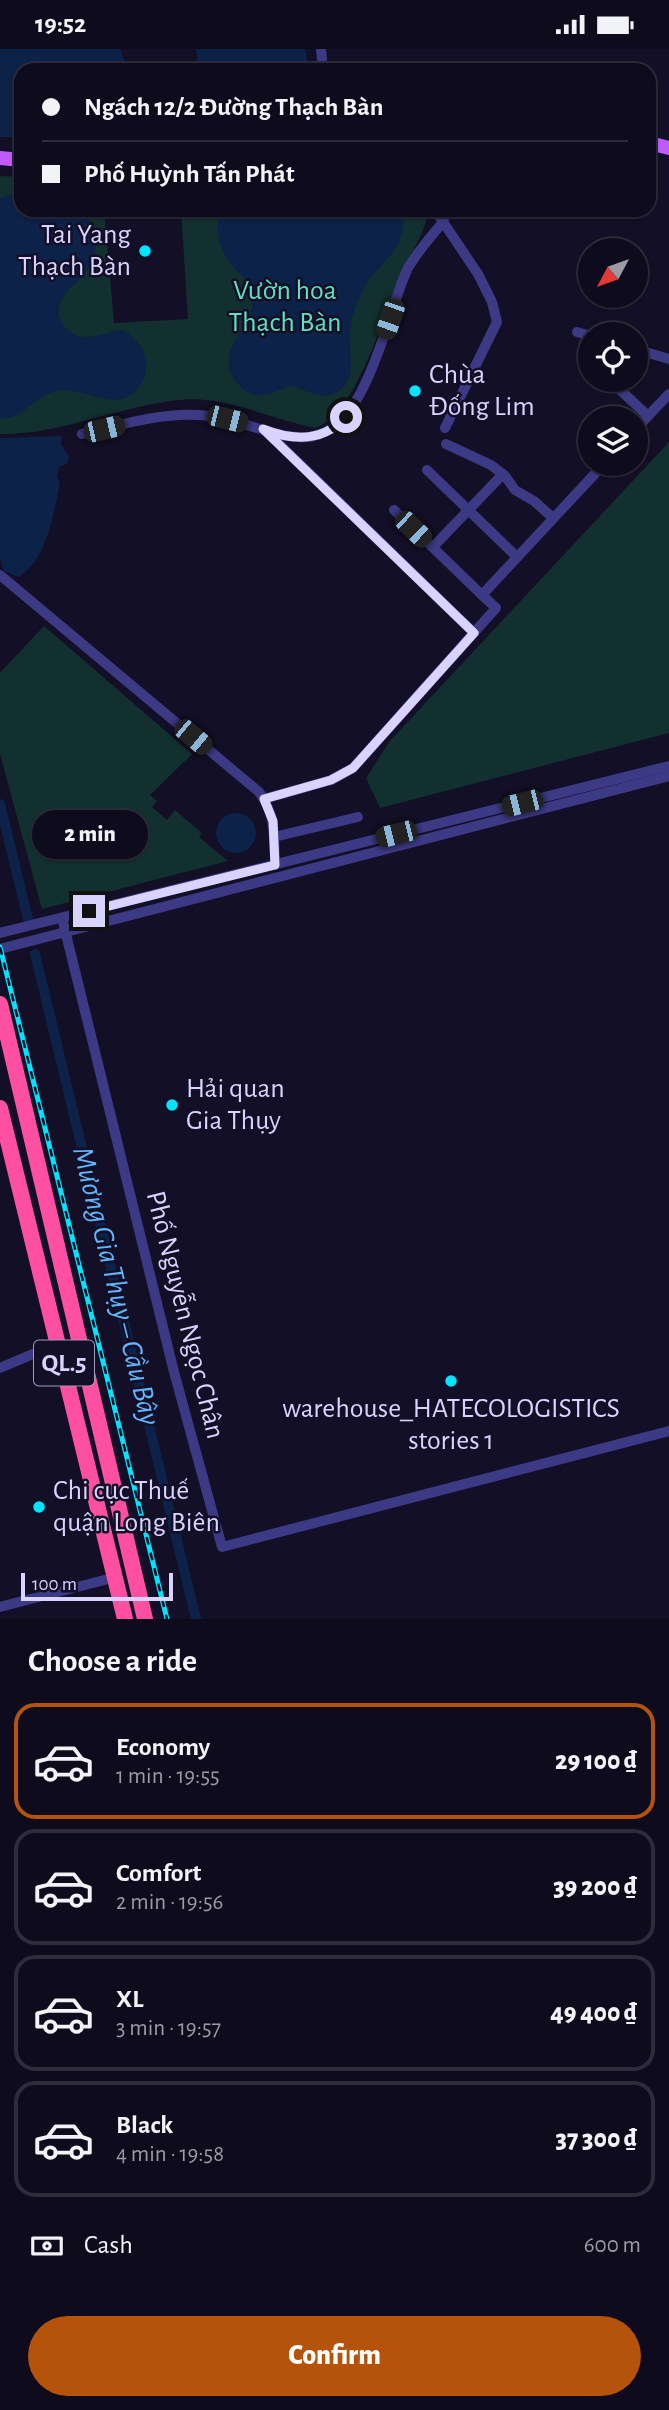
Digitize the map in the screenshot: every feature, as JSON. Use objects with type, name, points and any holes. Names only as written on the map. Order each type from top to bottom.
[{"type":"highway","name":"QL.5","points":[[0,1004],[145,1619]]},
{"type":"highway","name":"QL.5","points":[[0,1108],[125,1619]]},
{"type":"highway","points":[[9,1140],[31,1136]]},
{"type":"street","points":[[441,217],[478,274],[492,302],[496,322],[445,428]]},
{"type":"street","points":[[82,434],[148,419],[183,415],[214,416],[284,436],[317,436],[328,433],[346,417],[362,389],[376,360],[407,270],[444,221]]},
{"type":"street","points":[[648,353],[669,359]]},
{"type":"street","points":[[622,392],[637,406]]},
{"type":"street","points":[[648,416],[669,394]]},
{"type":"street","points":[[263,429],[474,633]]},
{"type":"street","points":[[446,444],[484,460],[503,474],[515,490],[534,501],[553,518]]},
{"type":"street","points":[[427,470],[517,557]]},
{"type":"street","points":[[433,547],[503,474]]},
{"type":"street","points":[[482,595],[593,476]]},
{"type":"street","points":[[264,799],[331,780],[353,768],[496,608],[394,510]]},
{"type":"street","points":[[0,575],[253,787],[264,799],[271,814],[275,865]]},
{"type":"street","points":[[626,782],[669,766]]},
{"type":"street","points":[[0,949],[446,827],[626,782],[669,776]]},
{"type":"street","points":[[274,837],[358,817]]},
{"type":"street","points":[[0,933],[275,865],[446,827]]},
{"type":"street","points":[[62,918],[66,931]]},
{"type":"street","name":"Phố Nguyễn Ngọc Chân","points":[[66,931],[174,1372],[222,1547],[669,1431]]},
{"type":"street","points":[[0,1368],[59,1343]]},
{"type":"street","points":[[0,1607],[116,1577]]},
{"type":"green space","name":"Vườn hoa Thạch Bàn","points":[[0,176],[14,177],[14,217],[105,217],[114,323],[188,319],[181,217],[427,217],[355,386],[329,420],[315,428],[230,404],[196,399],[157,403],[45,430],[0,434]]},
{"type":"green space","points":[[669,442],[669,733],[380,808],[366,778],[389,742],[637,476],[648,476],[648,464]]},
{"type":"green space","points":[[44,626],[192,754],[150,795],[157,801],[152,807],[167,820],[175,810],[202,833],[199,837],[228,861],[42,909],[0,754],[0,673]]},
{"type":"water","points":[[0,49],[120,49],[125,63],[14,63],[14,137],[0,137]]},
{"type":"water","points":[[196,49],[305,49],[308,63],[198,63]]},
{"type":"water","points":[[14,194],[14,217],[90,217],[96,243],[93,259],[84,275],[62,299],[59,306],[60,318],[67,329],[79,336],[91,337],[123,330],[141,346],[146,361],[145,376],[133,394],[113,400],[68,390],[57,391],[42,397],[17,415],[0,419],[0,198]]},
{"type":"water","points":[[219,217],[404,217],[399,242],[369,280],[356,304],[349,338],[350,375],[342,388],[322,396],[291,386],[270,394],[257,395],[251,394],[238,384],[230,371],[229,359],[253,303],[248,283],[221,246]]},
{"type":"water","points":[[62,436],[61,444],[69,457],[67,464],[59,467],[57,476],[60,484],[47,536],[36,560],[18,577],[4,571],[0,560],[0,438]]},
{"type":"water","points":[[236,813],[250,819],[256,833],[250,847],[236,853],[222,847],[216,833],[222,819]]},
{"type":"waterway","points":[[0,804],[28,919]]},
{"type":"waterway","name":"Mương Gia Thụy – Cầu Bây","points":[[35,954],[196,1619]]},
{"type":"railway","points":[[0,947],[167,1619]]},
{"type":"place","name":"Tai Yang Thạch Bàn","points":[[145,251]]},
{"type":"place","name":"Chùa Đống Lim","points":[[415,391]]},
{"type":"place","name":"Hải quan Gia Thụy","points":[[172,1105]]},
{"type":"place","name":"warehouse_HATECOLOGISTICS stories 1","points":[[451,1381]]},
{"type":"place","name":"Chi cục Thuế quận Long Biên","points":[[39,1507]]},
{"type":"route","points":[[89,911],[275,865],[273,821],[264,799],[331,780],[353,768],[474,633],[263,429],[284,436],[317,436],[328,433],[346,417]]}]
